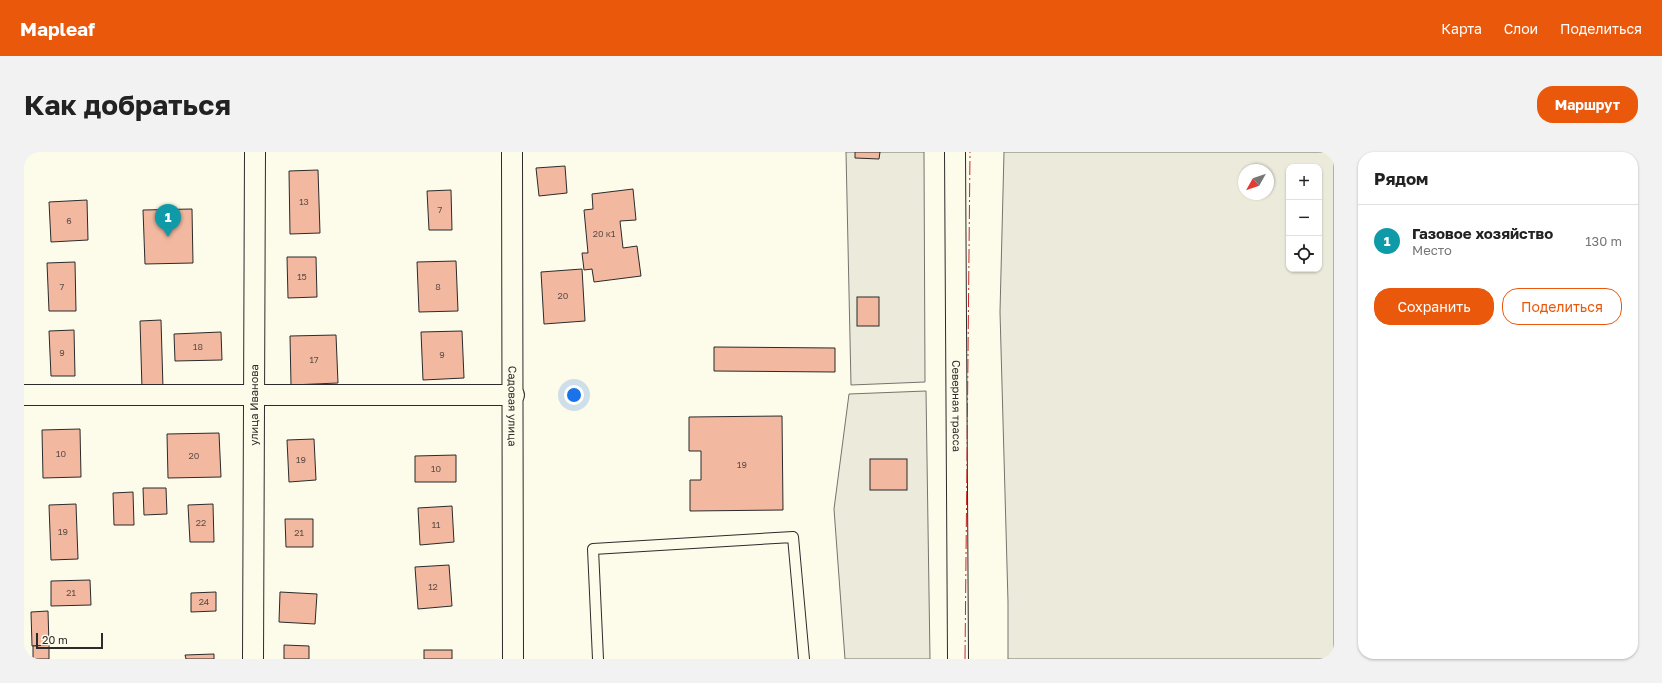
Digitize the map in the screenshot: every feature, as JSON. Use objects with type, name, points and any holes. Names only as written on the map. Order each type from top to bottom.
[{"type":"street","name":"улица Иванова","points":[[253,659],[255,152]]},
{"type":"street","name":"Садовая улица","points":[[512,152],[514,395],[513,659]]},
{"type":"street","name":"Северная трасса","points":[[955,152],[958,659]]},
{"type":"street","points":[[24,395],[514,395]]},
{"type":"lane","points":[[598,659],[593,549],[793,537],[804,659]]},
{"type":"shaded area","points":[[846,152],[924,152],[925,382],[851,385]]},
{"type":"shaded area","points":[[1004,152],[1334,152],[1334,659],[1008,659],[1008,602],[1000,312]]},
{"type":"shaded area","points":[[926,391],[930,659],[845,659],[834,509],[849,394]]},
{"type":"building","points":[[855,152],[880,152],[879,159],[855,158]]},
{"type":"building","points":[[565,166],[567,193],[539,196],[536,168]]},
{"type":"building","points":[[318,170],[320,233],[290,234],[289,171]]},
{"type":"building","points":[[633,189],[636,220],[620,221],[623,248],[637,246],[641,276],[594,282],[592,269],[584,270],[582,253],[588,253],[584,210],[593,209],[592,194]]},
{"type":"building","points":[[451,190],[452,230],[429,230],[427,191]]},
{"type":"building","points":[[87,200],[88,240],[51,242],[49,202]]},
{"type":"building","points":[[192,209],[193,263],[145,264],[143,210]]},
{"type":"building","points":[[287,257],[316,257],[317,297],[288,298]]},
{"type":"building","points":[[456,261],[458,311],[419,312],[417,262]]},
{"type":"building","points":[[75,262],[76,311],[49,311],[47,263]]},
{"type":"building","points":[[582,269],[585,321],[544,324],[541,272]]},
{"type":"building","points":[[857,297],[879,297],[879,326],[857,326]]},
{"type":"building","points":[[161,320],[163,388],[142,389],[140,321]]},
{"type":"building","points":[[74,330],[75,376],[51,376],[49,331]]},
{"type":"building","points":[[462,331],[464,378],[423,380],[421,332]]},
{"type":"building","points":[[221,332],[222,360],[175,361],[174,334]]},
{"type":"building","points":[[336,335],[338,383],[291,385],[290,336]]},
{"type":"building","points":[[714,347],[835,348],[835,372],[714,371]]},
{"type":"building","points":[[782,416],[783,510],[690,511],[690,480],[701,480],[701,451],[689,451],[689,417]]},
{"type":"building","points":[[80,429],[81,477],[43,478],[42,430]]},
{"type":"building","points":[[219,433],[221,477],[168,478],[167,434]]},
{"type":"building","points":[[314,439],[316,480],[289,482],[287,440]]},
{"type":"building","points":[[456,455],[456,482],[415,482],[415,456]]},
{"type":"building","points":[[870,459],[907,459],[907,490],[870,490]]},
{"type":"building","points":[[143,488],[166,488],[167,514],[144,515]]},
{"type":"building","points":[[133,492],[134,525],[114,525],[113,493]]},
{"type":"building","points":[[76,504],[78,559],[51,560],[49,505]]},
{"type":"building","points":[[213,504],[214,542],[190,542],[188,505]]},
{"type":"building","points":[[452,506],[454,542],[420,545],[418,508]]},
{"type":"building","points":[[285,519],[313,519],[313,547],[286,547]]},
{"type":"building","points":[[449,565],[452,606],[418,609],[415,567]]},
{"type":"building","points":[[90,580],[91,605],[51,606],[51,581]]},
{"type":"building","points":[[216,592],[216,611],[191,612],[191,593]]},
{"type":"building","points":[[280,592],[317,594],[315,624],[279,622]]},
{"type":"building","points":[[48,611],[49,645],[32,646],[31,612]]},
{"type":"building","points":[[49,645],[49,659],[33,659],[33,646]]},
{"type":"building","points":[[284,645],[309,646],[309,659],[284,659]]},
{"type":"building","points":[[424,650],[452,650],[452,659],[424,659]]},
{"type":"building","points":[[214,654],[214,659],[186,659],[185,655]]},
{"type":"power","points":[[965,659],[970,152]]},
{"type":"place","name":"Газовое хозяйство","points":[[168,237]]}]
